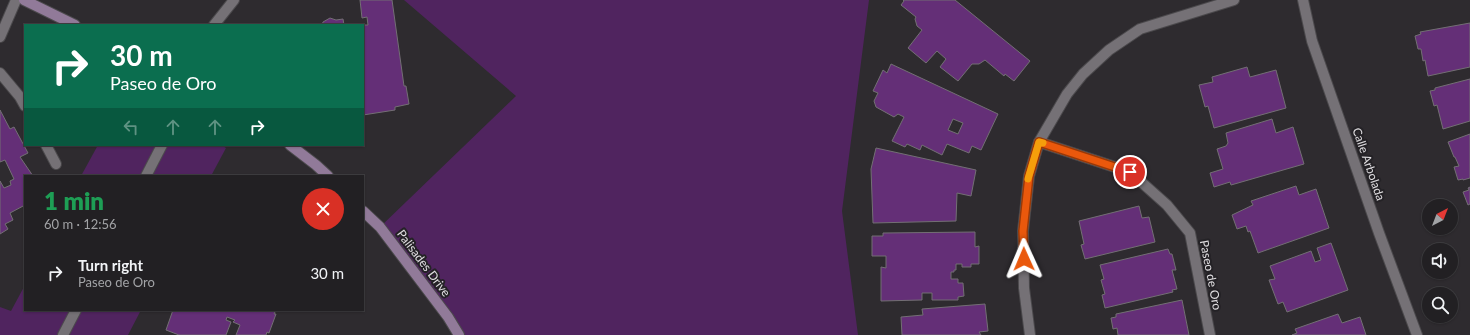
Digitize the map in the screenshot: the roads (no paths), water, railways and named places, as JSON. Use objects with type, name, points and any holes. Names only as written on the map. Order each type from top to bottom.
[{"type":"street","points":[[0,37],[16,0]]},
{"type":"street","points":[[24,0],[74,24]]},
{"type":"street","points":[[215,24],[234,0]]},
{"type":"street","points":[[1030,335],[1024,288],[1023,231],[1029,176],[1039,142],[1067,94],[1084,74],[1109,50],[1140,30],[1234,0]]},
{"type":"street","name":"Calle Arbolada","points":[[1303,0],[1312,41],[1379,233],[1417,335]]},
{"type":"street","points":[[0,73],[20,97],[24,104]]},
{"type":"street","name":"Paseo de Oro","points":[[1039,142],[1130,172],[1168,205],[1190,233],[1210,335]]},
{"type":"street","points":[[47,146],[56,164]]},
{"type":"street","points":[[147,175],[161,146]]},
{"type":"street","points":[[291,146],[327,175]]},
{"type":"street","name":"Palisades Drive","points":[[364,212],[380,227],[448,317],[459,335]]},
{"type":"street","points":[[63,335],[75,311]]}]
